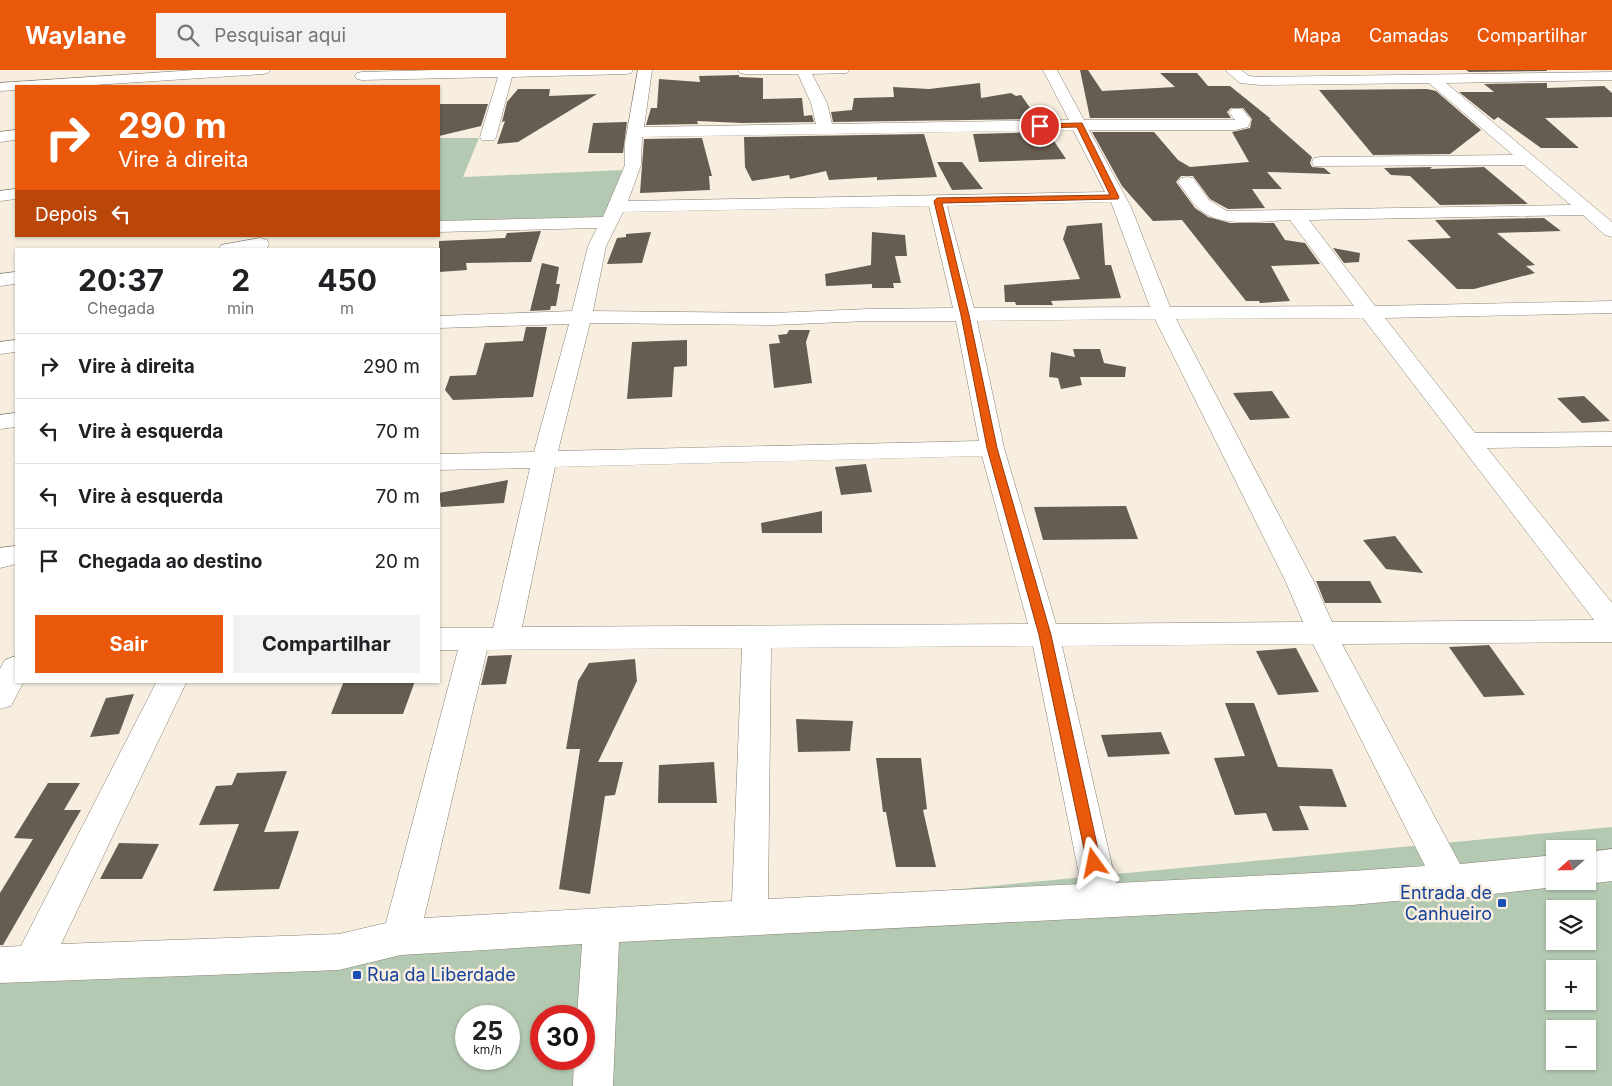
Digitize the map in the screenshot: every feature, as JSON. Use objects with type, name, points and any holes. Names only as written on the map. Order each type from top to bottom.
[{"type":"street","points":[[31,85],[263,70]]},
{"type":"street","points":[[361,77],[507,71],[626,70]]},
{"type":"street","points":[[401,937],[544,460],[581,317],[597,246],[632,164],[634,132],[645,70]]},
{"type":"street","points":[[745,70],[842,70]]},
{"type":"street","points":[[803,70],[819,103],[825,130]]},
{"type":"street","points":[[1050,70],[1115,197],[1122,207],[1162,312],[1299,580],[1322,633],[1450,880]]},
{"type":"street","points":[[1232,70],[1245,80],[1260,81],[1433,79],[1500,74],[1612,76]]},
{"type":"street","points":[[488,137],[507,71]]},
{"type":"street","points":[[1433,79],[1612,231]]},
{"type":"street","points":[[0,87],[15,86]]},
{"type":"street","points":[[634,132],[1242,124],[1243,120],[1237,112]]},
{"type":"street","points":[[0,137],[15,135]]},
{"type":"street","points":[[1320,162],[1527,160]]},
{"type":"street","points":[[1187,182],[1205,208],[1226,216],[1587,210]]},
{"type":"street","points":[[0,196],[15,194]]},
{"type":"street","points":[[440,226],[612,214],[655,207],[1115,197]]},
{"type":"street","points":[[937,201],[965,315],[992,448],[1045,635],[1102,901]]},
{"type":"street","points":[[1296,216],[1468,441],[1612,623]]},
{"type":"street","points":[[234,248],[261,243]]},
{"type":"street","points":[[0,280],[15,278]]},
{"type":"street","points":[[440,322],[581,317],[774,319],[868,315],[1368,312],[1612,306]]},
{"type":"street","points":[[0,348],[15,346]]},
{"type":"street","points":[[0,422],[15,420]]},
{"type":"street","points":[[1468,441],[1612,439]]},
{"type":"street","points":[[440,462],[992,448]]},
{"type":"street","points":[[0,558],[15,555]]},
{"type":"street","points":[[440,639],[1612,631]]},
{"type":"street","points":[[750,917],[757,637]]},
{"type":"street","points":[[0,697],[15,670]]},
{"type":"street","points":[[16,963],[171,683]]},
{"type":"street","points":[[1596,867],[1612,865]]},
{"type":"street","points":[[16,963],[338,952],[401,937],[750,917],[1352,888],[1450,880],[1466,881],[1546,872]]},
{"type":"street","points":[[593,1086],[601,927]]},
{"type":"green space","points":[[440,138],[479,138],[463,177],[624,170],[603,220],[440,224]]},
{"type":"green space","points":[[1612,827],[1612,1086],[0,1086],[0,980]]},
{"type":"building","points":[[1080,70],[1088,70],[1102,91],[1175,87],[1160,73],[1197,73],[1208,86],[1230,86],[1271,119],[1269,119],[1312,157],[1310,163],[1312,167],[1324,168],[1331,174],[1267,172],[1282,189],[1252,189],[1265,208],[1228,209],[1210,199],[1193,176],[1181,176],[1176,182],[1195,208],[1208,217],[1230,223],[1274,223],[1285,240],[1305,243],[1320,264],[1271,266],[1290,301],[1260,303],[1259,301],[1246,301],[1182,220],[1153,221],[1122,186],[1092,132],[1154,132],[1178,160],[1190,167],[1249,162],[1232,132],[1250,128],[1252,119],[1243,108],[1231,108],[1227,112],[1231,118],[1090,118]]},
{"type":"building","points":[[1466,70],[1547,70],[1547,71],[1469,72]]},
{"type":"building","points":[[739,75],[739,77],[763,78],[763,99],[802,98],[804,116],[812,115],[814,122],[742,123],[697,121],[698,124],[646,125],[651,108],[657,108],[659,79],[700,82],[699,76]]},
{"type":"building","points":[[980,83],[981,98],[1011,93],[1016,96],[1021,95],[1038,119],[833,122],[831,112],[852,110],[854,98],[894,97],[893,87],[929,89]]},
{"type":"building","points":[[1547,83],[1547,88],[1604,86],[1612,93],[1612,117],[1545,118],[1579,148],[1541,148],[1498,117],[1494,120],[1459,92],[1494,92],[1484,84]]},
{"type":"building","points":[[518,89],[550,89],[549,96],[597,94],[518,142],[497,144],[505,121],[502,122],[507,102]]},
{"type":"building","points":[[1427,89],[1436,91],[1481,130],[1450,154],[1373,155],[1319,90]]},
{"type":"building","points":[[440,104],[488,104],[481,126],[440,136]]},
{"type":"building","points":[[627,122],[623,153],[588,153],[593,123]]},
{"type":"building","points":[[1048,132],[1066,159],[979,162],[973,134]]},
{"type":"building","points":[[924,134],[937,177],[877,180],[877,177],[829,180],[826,171],[790,179],[789,175],[752,181],[745,167],[744,137]]},
{"type":"building","points":[[702,138],[712,176],[709,176],[710,190],[640,193],[644,139]]},
{"type":"building","points":[[937,162],[962,162],[983,189],[952,190]]},
{"type":"building","points":[[1432,167],[1430,169],[1484,167],[1528,204],[1440,205],[1410,176],[1391,175],[1384,168]]},
{"type":"building","points":[[1544,218],[1561,231],[1497,233],[1535,265],[1526,266],[1535,273],[1474,289],[1457,289],[1407,240],[1451,238],[1435,220]]},
{"type":"building","points":[[1102,223],[1105,265],[1111,265],[1121,298],[1051,301],[1053,305],[1016,305],[1015,302],[1005,302],[1004,285],[1080,279],[1063,239],[1067,226]]},
{"type":"building","points":[[541,231],[531,262],[466,263],[467,270],[440,272],[439,241],[505,238],[507,233]]},
{"type":"building","points":[[651,232],[642,263],[607,264],[617,238],[626,237],[626,234]]},
{"type":"building","points":[[872,232],[905,235],[907,256],[895,256],[901,283],[893,283],[894,288],[872,288],[872,284],[826,286],[825,274],[871,265]]},
{"type":"building","points":[[1333,248],[1360,253],[1359,262],[1344,263]]},
{"type":"building","points":[[542,263],[559,267],[556,284],[560,284],[556,306],[551,306],[550,310],[530,311]]},
{"type":"building","points":[[526,327],[547,327],[533,397],[453,400],[445,390],[450,376],[476,375],[485,343],[523,341]]},
{"type":"building","points":[[789,330],[810,330],[806,342],[812,383],[774,388],[769,344],[780,343],[778,335],[787,334]]},
{"type":"building","points":[[687,340],[687,366],[674,367],[672,397],[627,399],[632,342]]},
{"type":"building","points":[[1073,349],[1100,349],[1104,363],[1126,367],[1125,377],[1080,377],[1082,385],[1061,389],[1058,378],[1049,377],[1051,352],[1075,357]]},
{"type":"building","points":[[1272,391],[1290,418],[1250,420],[1233,393]]},
{"type":"building","points":[[1584,396],[1610,421],[1582,423],[1557,398]]},
{"type":"building","points":[[866,464],[872,492],[841,495],[835,467]]},
{"type":"building","points":[[508,480],[504,503],[441,507],[440,493]]},
{"type":"building","points":[[1126,506],[1138,539],[1043,540],[1034,507]]},
{"type":"building","points":[[822,511],[822,533],[762,533],[761,523]]},
{"type":"building","points":[[1395,536],[1423,573],[1386,569],[1363,540]]},
{"type":"building","points":[[1316,581],[1370,581],[1382,603],[1325,603]]},
{"type":"building","points":[[1489,645],[1525,695],[1484,697],[1449,647]]},
{"type":"building","points":[[1296,648],[1319,692],[1278,695],[1256,651]]},
{"type":"building","points":[[512,655],[506,684],[481,685],[488,656]]},
{"type":"building","points":[[635,659],[637,681],[598,762],[623,762],[615,795],[605,796],[590,894],[559,889],[580,749],[566,749],[578,681],[589,663]]},
{"type":"building","points":[[343,683],[414,683],[403,714],[331,714]]},
{"type":"building","points":[[134,694],[119,734],[90,737],[106,698]]},
{"type":"building","points":[[1225,703],[1254,703],[1278,767],[1332,769],[1347,807],[1299,806],[1309,830],[1273,831],[1266,813],[1235,815],[1214,758],[1245,756]]},
{"type":"building","points":[[796,719],[853,721],[850,751],[798,752]]},
{"type":"building","points":[[1161,732],[1170,754],[1108,757],[1101,735]]},
{"type":"building","points":[[876,758],[921,758],[927,809],[923,810],[936,867],[896,867],[886,812],[883,812]]},
{"type":"building","points":[[714,762],[717,803],[658,803],[659,765]]},
{"type":"building","points":[[287,771],[264,832],[299,831],[279,889],[213,891],[239,824],[199,825],[216,786],[232,785],[237,773]]},
{"type":"building","points":[[48,783],[80,783],[64,810],[81,810],[3,945],[0,945],[0,893],[33,839],[14,838]]},
{"type":"building","points":[[119,843],[159,844],[142,879],[100,879]]},
{"type":"place","name":"Entrada de Canhueiro","points":[[1502,903]]},
{"type":"place","name":"Rua da Liberdade","points":[[357,975]]},
{"type":"route","points":[[1040,126],[1079,125],[1115,197],[937,201],[965,315],[992,448],[1045,635],[1094,863]]}]
